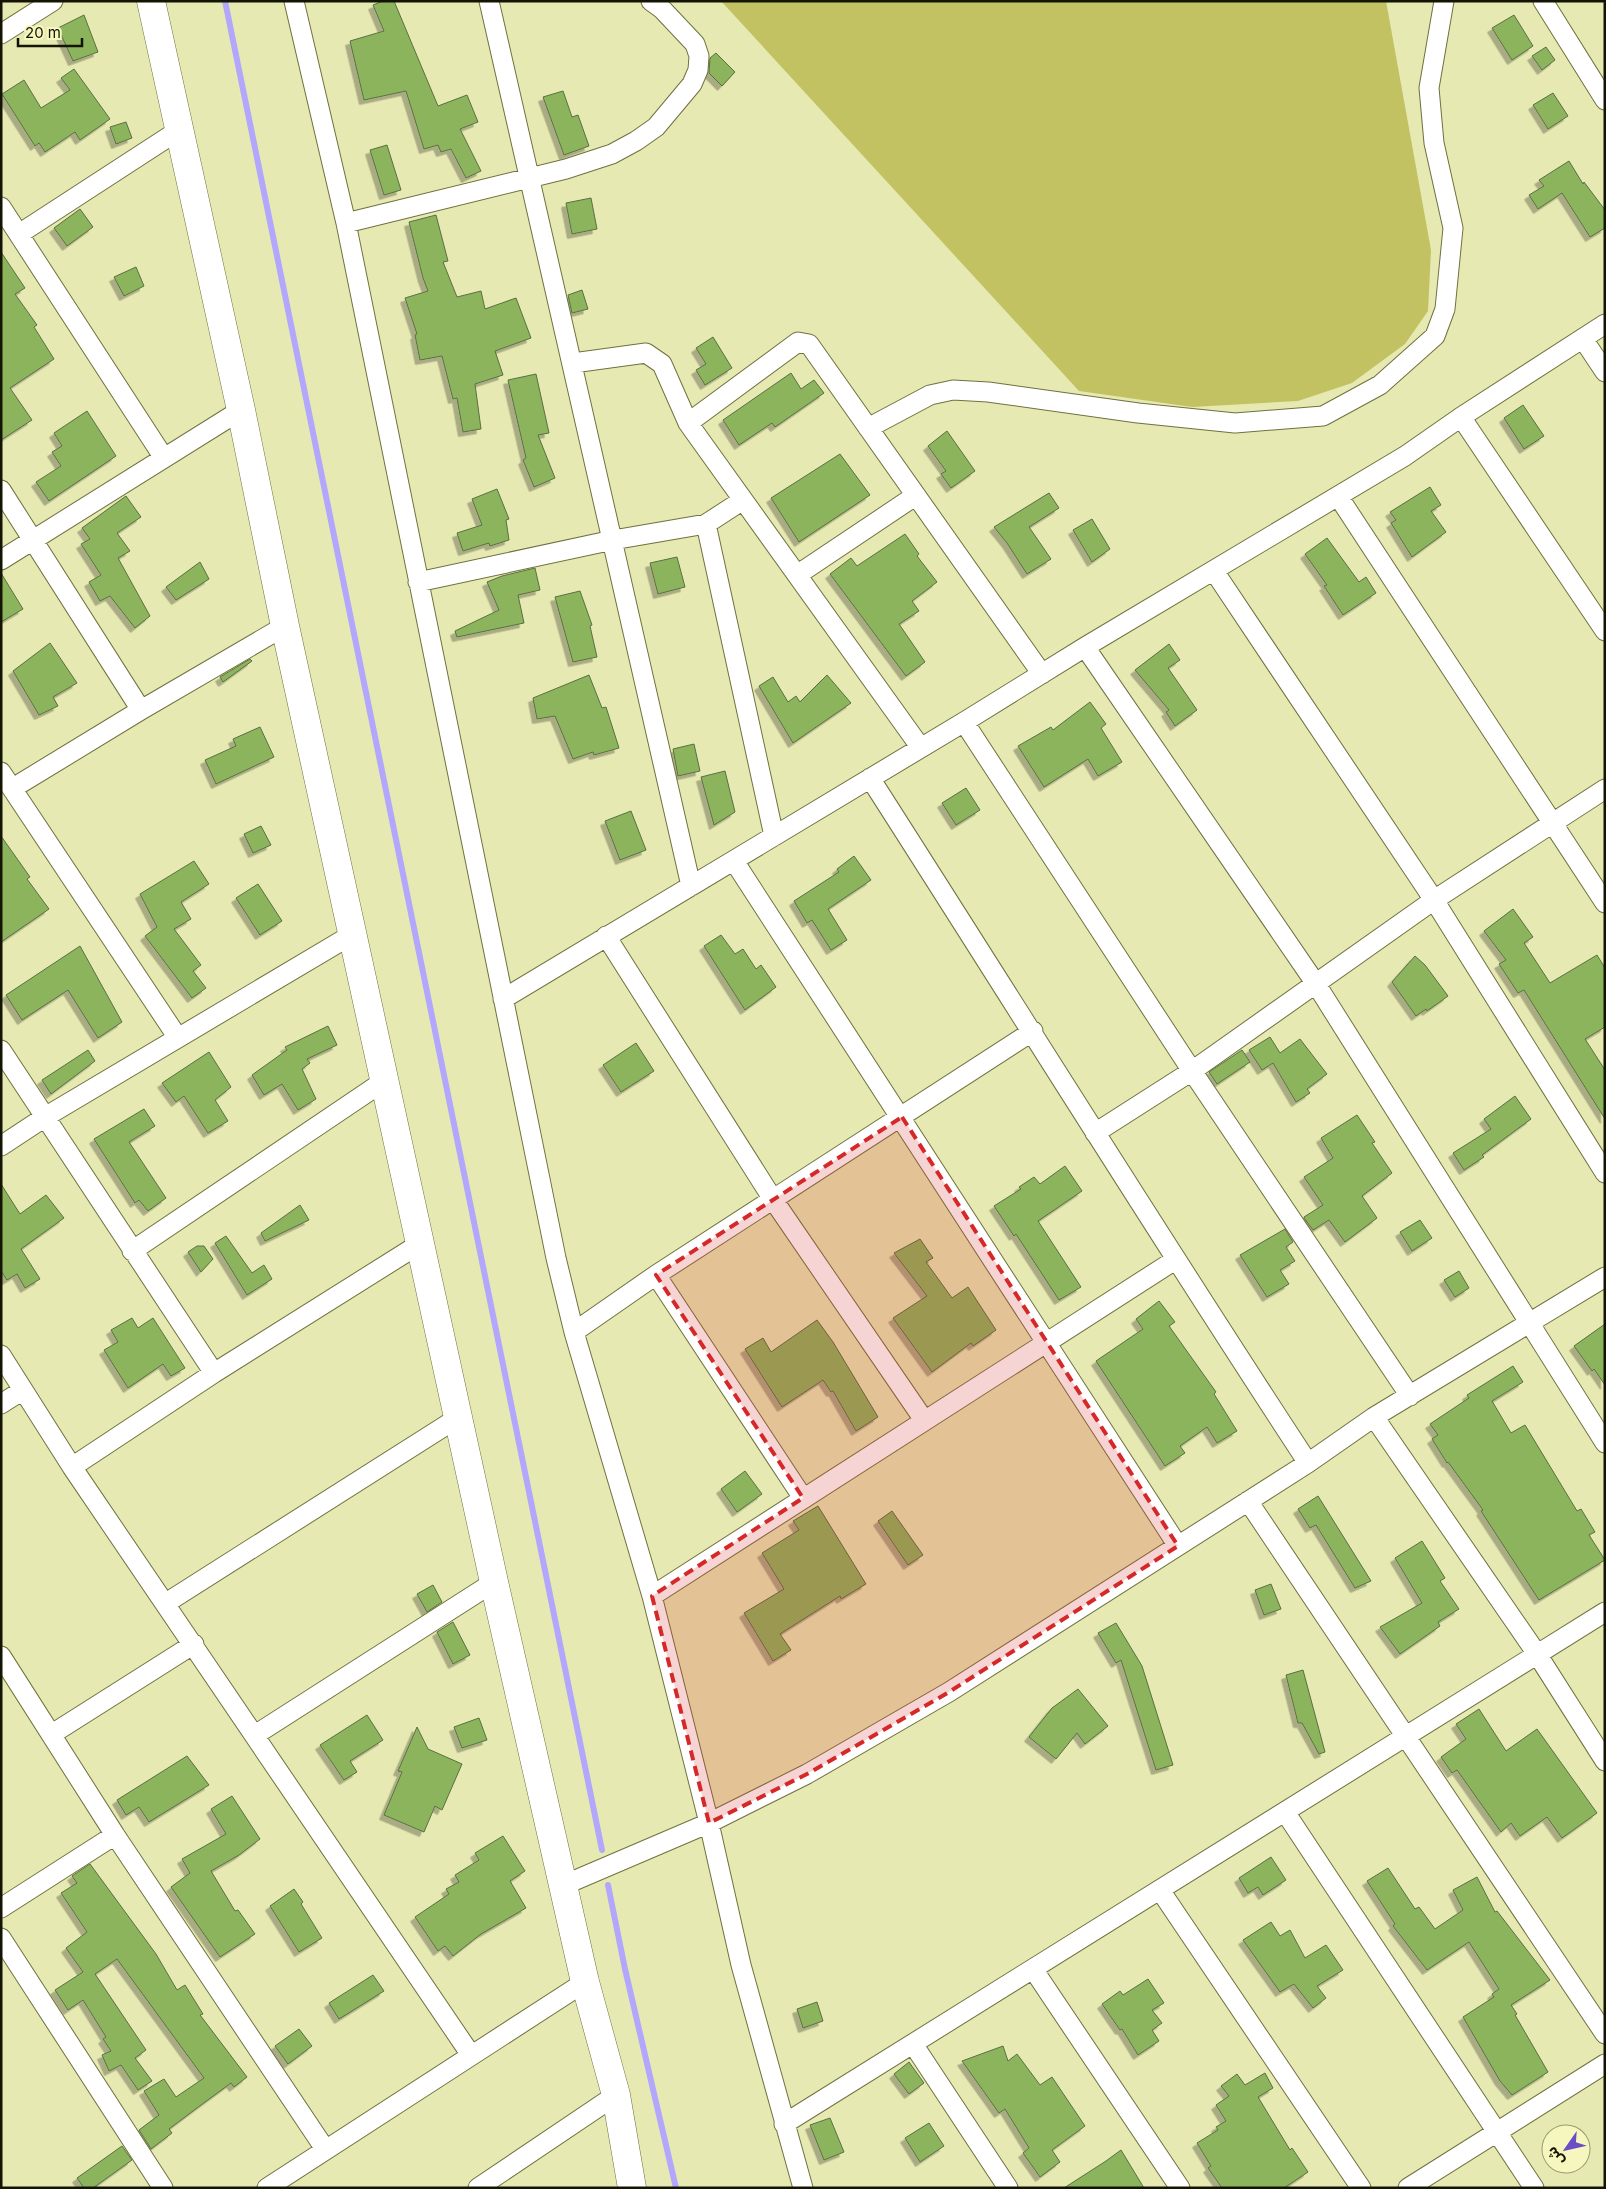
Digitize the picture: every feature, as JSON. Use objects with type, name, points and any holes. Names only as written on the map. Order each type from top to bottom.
[{"type":"main road","points":[[151,1],[241,410],[285,626],[494,1582],[585,1982],[616,2095],[632,2188]]},
{"type":"street","points":[[1,34],[52,1]]},
{"type":"street","points":[[294,1],[346,223],[556,1258],[574,1332],[652,1596],[709,1823],[741,1965],[803,2188]]},
{"type":"street","points":[[489,1],[528,179],[573,363],[692,886]]},
{"type":"street","points":[[346,223],[528,179],[612,154],[656,127],[692,84],[698,70],[699,56],[695,44],[662,9],[651,1]]},
{"type":"street","points":[[868,428],[930,395],[953,390],[988,392],[1138,413],[1235,423],[1323,416],[1380,385],[1435,336],[1445,309],[1453,228],[1434,143],[1429,88],[1444,1]]},
{"type":"street","points":[[1543,1],[1605,100]]},
{"type":"street","points":[[19,234],[179,130]]},
{"type":"street","points":[[1,207],[164,458]]},
{"type":"street","points":[[503,999],[1405,456],[1460,417],[1605,324]]},
{"type":"street","points":[[1583,339],[1605,372]]},
{"type":"street","points":[[688,423],[798,342],[809,344],[1042,674]]},
{"type":"street","points":[[573,363],[646,353],[655,357],[662,364],[688,423],[921,748]]},
{"type":"street","points":[[1,560],[241,410]]},
{"type":"street","points":[[1460,417],[1605,631]]},
{"type":"street","points":[[1,490],[34,539],[140,710]]},
{"type":"street","points":[[797,575],[915,496]]},
{"type":"street","points":[[1338,496],[1605,903]]},
{"type":"street","points":[[418,582],[613,540],[706,524],[743,500]]},
{"type":"street","points":[[706,524],[774,836]]},
{"type":"street","points":[[1214,571],[1434,900],[1605,1173]]},
{"type":"street","points":[[13,788],[140,710],[285,626]]},
{"type":"street","points":[[1085,647],[1316,984],[1605,1443]]},
{"type":"street","points":[[964,722],[1192,1071],[1410,1396]]},
{"type":"street","points":[[1,772],[178,1038]]},
{"type":"street","points":[[870,778],[1033,1032],[1175,1260],[1308,1463]]},
{"type":"street","points":[[1095,1133],[1192,1071],[1434,900],[1605,790]]},
{"type":"street","points":[[734,861],[902,1117],[1178,1546]]},
{"type":"street","points":[[1,1146],[45,1117],[353,934]]},
{"type":"street","points":[[606,936],[774,1201],[924,1420]]},
{"type":"street","points":[[574,1332],[656,1275],[774,1201],[1033,1032]]},
{"type":"street","points":[[1,1050],[214,1373]]},
{"type":"street","points":[[132,1251],[384,1081]]},
{"type":"street","points":[[72,1467],[214,1373],[421,1243]]},
{"type":"street","points":[[652,1596],[1175,1260]]},
{"type":"street","points":[[656,1275],[803,1498]]},
{"type":"street","points":[[564,1885],[709,1823],[807,1774],[949,1692],[1308,1463],[1374,1417],[1605,1277]]},
{"type":"street","points":[[1,1355],[72,1467],[194,1644],[471,2055]]},
{"type":"street","points":[[1,1404],[23,1390]]},
{"type":"street","points":[[166,1603],[459,1417]]},
{"type":"street","points":[[1374,1417],[1537,1654],[1605,1761]]},
{"type":"street","points":[[1248,1501],[1605,2034]]},
{"type":"street","points":[[255,1735],[494,1582]]},
{"type":"street","points":[[784,2124],[1605,1612]]},
{"type":"street","points":[[52,1734],[194,1644]]},
{"type":"street","points":[[1,1656],[115,1835],[325,2149]]},
{"type":"street","points":[[1285,1812],[1534,2188]]},
{"type":"street","points":[[1,1908],[115,1835]]},
{"type":"street","points":[[1160,1890],[1361,2188]]},
{"type":"street","points":[[1,1938],[163,2188]]},
{"type":"street","points":[[1033,1970],[1180,2188]]},
{"type":"street","points":[[267,2188],[585,1982]]},
{"type":"street","points":[[913,2044],[1008,2188]]},
{"type":"street","points":[[1408,2188],[1605,2064]]},
{"type":"street","points":[[478,2188],[616,2095]]},
{"type":"highlighted area","points":[[902,1117],[1178,1546],[949,1692],[807,1774],[709,1823],[652,1596],[803,1498],[656,1275]]},
{"type":"shaded area","points":[[721,1],[1386,1],[1431,250],[1428,311],[1405,344],[1352,383],[1298,401],[1192,407],[1079,391]]},
{"type":"building","points":[[383,1],[394,1],[438,106],[467,95],[478,122],[460,129],[481,171],[466,178],[451,149],[441,152],[438,145],[424,149],[406,91],[364,100],[350,41],[384,31],[373,5]]},
{"type":"building","points":[[84,15],[98,52],[73,61],[58,28]]},
{"type":"building","points":[[1514,15],[1533,46],[1512,60],[1492,28]]},
{"type":"building","points":[[1546,47],[1555,60],[1542,70],[1532,56]]},
{"type":"building","points":[[716,53],[735,72],[722,86],[709,73],[710,58]]},
{"type":"building","points":[[74,69],[110,119],[80,140],[75,132],[45,152],[39,143],[35,146],[2,94],[24,80],[41,108],[70,90],[61,78]]},
{"type":"building","points":[[563,91],[572,117],[578,115],[589,146],[564,155],[543,97]]},
{"type":"building","points":[[1553,93],[1568,116],[1548,129],[1533,105]]},
{"type":"building","points":[[126,122],[132,138],[116,144],[110,127]]},
{"type":"building","points":[[387,145],[401,190],[384,195],[370,150]]},
{"type":"building","points":[[1569,161],[1583,184],[1584,182],[1605,210],[1605,228],[1590,237],[1562,193],[1538,209],[1529,195],[1544,186],[1539,180]]},
{"type":"building","points":[[591,198],[597,229],[572,234],[566,203]]},
{"type":"building","points":[[80,209],[93,227],[67,246],[54,228]]},
{"type":"building","points":[[436,215],[448,261],[443,262],[457,297],[481,291],[485,309],[516,298],[531,338],[495,351],[503,375],[475,384],[481,429],[463,432],[457,398],[453,399],[442,356],[420,360],[415,335],[417,334],[405,298],[428,291],[409,222]]},
{"type":"building","points":[[1,252],[25,288],[15,294],[37,325],[34,327],[54,359],[10,388],[32,420],[1,440]]},
{"type":"building","points":[[136,267],[144,286],[124,296],[114,277]]},
{"type":"building","points":[[582,290],[588,309],[572,313],[568,295]]},
{"type":"building","points":[[713,337],[732,368],[705,385],[696,370],[706,364],[696,348]]},
{"type":"building","points":[[791,373],[801,389],[814,380],[824,393],[775,427],[772,423],[739,445],[723,420]]},
{"type":"building","points":[[536,374],[549,433],[538,435],[555,478],[534,487],[523,460],[526,458],[508,380]]},
{"type":"building","points":[[1523,405],[1544,436],[1524,449],[1504,418]]},
{"type":"building","points":[[87,411],[116,456],[49,501],[36,482],[61,466],[52,452],[62,446],[54,433]]},
{"type":"building","points":[[947,431],[975,471],[951,488],[941,474],[946,471],[928,446]]},
{"type":"building","points":[[840,454],[870,495],[799,542],[771,498]]},
{"type":"building","points":[[1430,487],[1441,505],[1431,511],[1446,532],[1412,557],[1391,523],[1396,520],[1390,512]]},
{"type":"building","points":[[497,489],[509,519],[506,520],[509,540],[490,546],[489,543],[463,551],[457,533],[482,525],[472,499]]},
{"type":"building","points":[[1049,493],[1059,508],[1029,527],[1051,559],[1027,574],[994,527]]},
{"type":"building","points":[[126,496],[141,517],[117,533],[130,551],[118,558],[150,616],[135,628],[110,596],[100,601],[89,582],[101,575],[81,544],[90,539],[82,528]]},
{"type":"building","points":[[1092,519],[1110,549],[1092,562],[1073,530]]},
{"type":"building","points":[[905,534],[919,554],[917,556],[937,582],[912,601],[919,611],[899,624],[925,662],[906,676],[830,574],[851,558],[857,566]]},
{"type":"building","points":[[1327,538],[1359,582],[1366,577],[1376,593],[1343,615],[1324,586],[1327,585],[1305,554]]},
{"type":"building","points":[[677,557],[685,587],[658,594],[650,563]]},
{"type":"building","points":[[200,562],[209,579],[176,600],[166,587]]},
{"type":"building","points":[[535,568],[540,590],[518,595],[524,623],[457,637],[455,631],[499,610],[487,582],[502,576]]},
{"type":"building","points":[[1,573],[23,609],[1,622]]},
{"type":"building","points":[[580,591],[592,625],[590,626],[597,657],[573,662],[555,597]]},
{"type":"building","points":[[50,643],[77,683],[53,697],[58,706],[39,715],[13,671]]},
{"type":"building","points":[[1169,644],[1180,660],[1168,668],[1197,710],[1175,726],[1166,712],[1169,710],[1135,670]]},
{"type":"building","points":[[250,659],[252,661],[223,682],[220,677]]},
{"type":"building","points":[[589,675],[602,708],[606,707],[619,748],[594,755],[593,752],[573,759],[555,716],[537,719],[533,698]]},
{"type":"building","points":[[827,675],[851,703],[793,743],[759,686],[773,677],[788,702],[796,696],[800,702]]},
{"type":"building","points":[[1090,702],[1106,724],[1101,728],[1122,762],[1098,776],[1088,759],[1044,787],[1018,746],[1051,727],[1053,730]]},
{"type":"building","points":[[260,727],[274,757],[216,784],[205,760],[236,746],[233,739]]},
{"type":"building","points":[[694,744],[700,771],[678,776],[673,749]]},
{"type":"building","points":[[725,771],[735,812],[714,825],[701,777]]},
{"type":"building","points":[[966,788],[980,810],[956,825],[942,803]]},
{"type":"building","points":[[631,811],[646,850],[620,860],[605,821]]},
{"type":"building","points":[[261,826],[271,845],[253,853],[244,834]]},
{"type":"building","points":[[1,836],[30,877],[27,879],[49,909],[1,942]]},
{"type":"building","points":[[854,856],[871,880],[828,909],[847,940],[831,950],[812,920],[807,923],[794,901],[839,872],[837,869]]},
{"type":"building","points":[[194,861],[209,884],[181,902],[191,919],[174,929],[201,965],[193,971],[206,988],[192,998],[145,936],[157,927],[140,894]]},
{"type":"building","points":[[258,884],[282,921],[260,935],[236,898]]},
{"type":"building","points":[[1513,909],[1533,937],[1524,943],[1550,983],[1597,955],[1605,968],[1605,1027],[1585,1039],[1605,1070],[1605,1119],[1524,990],[1518,993],[1499,964],[1506,960],[1484,931]]},
{"type":"building","points":[[721,935],[735,954],[743,949],[756,969],[761,965],[776,987],[745,1010],[704,946]]},
{"type":"building","points":[[80,946],[122,1022],[98,1038],[68,990],[22,1020],[6,995]]},
{"type":"building","points":[[1415,956],[1425,965],[1448,996],[1427,1011],[1426,1009],[1416,1016],[1392,982]]},
{"type":"building","points":[[328,1026],[337,1045],[307,1059],[310,1063],[302,1069],[316,1099],[298,1110],[282,1084],[264,1095],[252,1075],[287,1050],[285,1047]]},
{"type":"building","points":[[1270,1037],[1280,1053],[1300,1039],[1327,1074],[1307,1089],[1310,1093],[1296,1102],[1273,1063],[1262,1070],[1249,1050]]},
{"type":"building","points":[[636,1043],[654,1071],[621,1092],[603,1065]]},
{"type":"building","points":[[88,1050],[95,1061],[51,1094],[42,1080]]},
{"type":"building","points":[[1242,1050],[1250,1062],[1217,1084],[1209,1072]]},
{"type":"building","points":[[209,1052],[231,1087],[215,1100],[228,1121],[208,1133],[184,1096],[176,1102],[162,1083]]},
{"type":"building","points":[[1515,1096],[1531,1119],[1482,1155],[1484,1157],[1464,1170],[1453,1153],[1491,1129],[1484,1119]]},
{"type":"building","points":[[144,1109],[155,1126],[129,1142],[166,1198],[148,1211],[139,1200],[135,1203],[94,1139]]},
{"type":"building","points":[[1357,1115],[1375,1142],[1372,1143],[1392,1173],[1362,1196],[1377,1218],[1345,1242],[1329,1220],[1313,1230],[1304,1218],[1323,1205],[1304,1177],[1333,1158],[1321,1138]]},
{"type":"building","points":[[1065,1166],[1082,1191],[1038,1221],[1081,1287],[1059,1300],[1016,1234],[1014,1236],[994,1206],[1021,1189],[1019,1187],[1034,1177],[1040,1184]]},
{"type":"building","points":[[1,1184],[20,1214],[46,1195],[64,1218],[21,1249],[40,1279],[25,1288],[17,1274],[7,1280],[1,1271]]},
{"type":"building","points":[[300,1205],[309,1220],[265,1241],[261,1233]]},
{"type":"building","points":[[1420,1220],[1432,1238],[1412,1251],[1400,1232]]},
{"type":"building","points":[[1285,1229],[1293,1242],[1286,1247],[1295,1261],[1280,1270],[1289,1284],[1267,1297],[1240,1255]]},
{"type":"building","points":[[226,1236],[252,1273],[264,1265],[272,1279],[247,1295],[215,1243]]},
{"type":"building","points":[[920,1239],[933,1258],[926,1262],[952,1298],[968,1287],[996,1330],[973,1346],[971,1343],[932,1372],[893,1318],[927,1296],[894,1253]]},
{"type":"building","points":[[197,1246],[204,1246],[213,1259],[201,1272],[188,1252]]},
{"type":"building","points":[[1459,1271],[1469,1288],[1455,1297],[1444,1280]]},
{"type":"building","points":[[1159,1301],[1175,1322],[1169,1326],[1216,1392],[1214,1394],[1237,1431],[1217,1443],[1207,1427],[1180,1446],[1185,1453],[1165,1466],[1096,1361],[1143,1329],[1136,1319]]},
{"type":"building","points":[[132,1318],[138,1328],[153,1318],[185,1368],[171,1376],[163,1364],[128,1388],[104,1350],[118,1342],[111,1330]]},
{"type":"building","points":[[817,1320],[833,1342],[878,1417],[856,1431],[833,1391],[831,1392],[823,1380],[782,1407],[745,1349],[763,1338],[771,1352]]},
{"type":"building","points":[[1605,1324],[1605,1385],[1574,1346]]},
{"type":"building","points":[[1513,1366],[1523,1382],[1492,1401],[1511,1433],[1525,1425],[1577,1511],[1581,1509],[1595,1532],[1589,1535],[1605,1560],[1539,1600],[1481,1511],[1483,1510],[1447,1463],[1432,1439],[1438,1435],[1430,1424],[1469,1398],[1467,1395]]},
{"type":"building","points":[[745,1471],[762,1494],[737,1512],[721,1489]]},
{"type":"building","points":[[1318,1496],[1371,1581],[1355,1588],[1316,1525],[1310,1528],[1298,1509]]},
{"type":"building","points":[[818,1506],[866,1584],[841,1599],[840,1596],[780,1634],[791,1650],[773,1661],[744,1613],[784,1589],[762,1553],[799,1530],[793,1521]]},
{"type":"building","points":[[892,1511],[923,1555],[908,1565],[878,1521]]},
{"type":"building","points":[[1422,1541],[1445,1578],[1440,1581],[1459,1609],[1438,1622],[1440,1626],[1400,1654],[1380,1627],[1422,1603],[1395,1558]]},
{"type":"building","points":[[1271,1584],[1281,1609],[1264,1615],[1255,1590]]},
{"type":"building","points":[[433,1585],[442,1602],[427,1612],[417,1594]]},
{"type":"building","points":[[453,1622],[470,1655],[453,1664],[437,1632]]},
{"type":"building","points":[[1116,1623],[1142,1666],[1173,1765],[1156,1770],[1121,1660],[1116,1663],[1098,1633]]},
{"type":"building","points":[[1303,1670],[1325,1752],[1319,1754],[1302,1723],[1298,1723],[1286,1675]]},
{"type":"building","points":[[1078,1689],[1108,1726],[1085,1744],[1077,1733],[1056,1759],[1029,1737],[1052,1708]]},
{"type":"building","points":[[1479,1709],[1506,1751],[1537,1729],[1597,1813],[1562,1838],[1547,1817],[1520,1836],[1511,1823],[1501,1832],[1457,1770],[1452,1773],[1441,1757],[1466,1739],[1456,1724]]},
{"type":"building","points":[[367,1715],[383,1740],[350,1761],[357,1772],[344,1780],[320,1745]]},
{"type":"building","points":[[479,1718],[487,1740],[462,1748],[454,1727]]},
{"type":"building","points":[[417,1727],[428,1749],[462,1764],[442,1810],[435,1806],[424,1832],[384,1815],[402,1772],[398,1771]]},
{"type":"building","points":[[187,1756],[209,1785],[149,1822],[139,1807],[126,1815],[117,1800]]},
{"type":"building","points":[[232,1796],[260,1839],[239,1855],[211,1871],[235,1911],[238,1910],[255,1934],[220,1957],[171,1887],[190,1873],[182,1859],[226,1834],[211,1809]]},
{"type":"building","points":[[503,1836],[525,1871],[510,1881],[526,1908],[481,1934],[453,1956],[445,1946],[438,1951],[415,1917],[449,1894],[446,1889],[459,1882],[455,1875],[479,1860],[475,1853]]},
{"type":"building","points":[[1271,1857],[1286,1880],[1263,1895],[1258,1887],[1248,1893],[1239,1878]]},
{"type":"building","points":[[90,1864],[156,1954],[177,1990],[185,1985],[203,2014],[200,2015],[247,2077],[234,2087],[231,2083],[169,2129],[172,2133],[151,2149],[139,2130],[159,2115],[144,2091],[164,2079],[176,2097],[204,2078],[117,1959],[95,1974],[146,2050],[135,2058],[152,2081],[138,2090],[121,2065],[109,2071],[102,2055],[111,2051],[103,2039],[106,2037],[83,2000],[68,2010],[55,1990],[83,1972],[66,1948],[87,1932],[61,1893],[77,1883],[72,1876]]},
{"type":"building","points":[[1388,1868],[1415,1909],[1419,1907],[1435,1929],[1463,1910],[1453,1890],[1477,1877],[1495,1912],[1497,1911],[1550,1980],[1511,2005],[1548,2072],[1512,2095],[1500,2081],[1463,2017],[1494,1997],[1492,1994],[1499,1989],[1469,1942],[1427,1970],[1393,1926],[1395,1924],[1367,1881]]},
{"type":"building","points":[[294,1889],[322,1938],[299,1952],[270,1906]]},
{"type":"building","points":[[1271,1922],[1280,1936],[1290,1930],[1305,1958],[1326,1945],[1343,1970],[1317,1986],[1326,1998],[1313,2008],[1294,1984],[1280,1992],[1243,1940]]},
{"type":"building","points":[[373,1975],[384,1991],[339,2019],[329,2003]]},
{"type":"building","points":[[1148,1979],[1164,2003],[1152,2010],[1162,2023],[1152,2030],[1159,2041],[1138,2055],[1122,2029],[1120,2030],[1102,2004],[1120,1991],[1123,1995]]},
{"type":"building","points":[[817,2002],[823,2021],[803,2028],[797,2009]]},
{"type":"building","points":[[299,2029],[312,2046],[288,2064],[275,2046]]},
{"type":"building","points":[[1003,2046],[1008,2061],[1017,2054],[1040,2085],[1052,2077],[1085,2126],[1052,2150],[1060,2162],[1040,2177],[1023,2153],[1029,2148],[1005,2109],[999,2113],[962,2061]]},
{"type":"building","points":[[909,2062],[924,2083],[909,2094],[894,2074]]},
{"type":"building","points":[[1265,2073],[1273,2088],[1258,2097],[1290,2150],[1292,2148],[1308,2172],[1284,2188],[1222,2188],[1208,2168],[1211,2166],[1197,2143],[1218,2130],[1216,2127],[1226,2121],[1216,2105],[1229,2096],[1221,2086],[1237,2074],[1245,2085]]},
{"type":"building","points":[[830,2118],[844,2152],[824,2160],[810,2125]]},
{"type":"building","points":[[929,2123],[944,2146],[920,2162],[905,2138]]},
{"type":"building","points":[[122,2146],[132,2160],[93,2188],[84,2188],[77,2178]]},
{"type":"building","points":[[1121,2150],[1144,2188],[1064,2188],[1106,2161]]},
{"type":"waterway","points":[[225,1],[602,1850]]},
{"type":"waterway","points":[[608,1885],[625,1969],[676,2188]]}]
